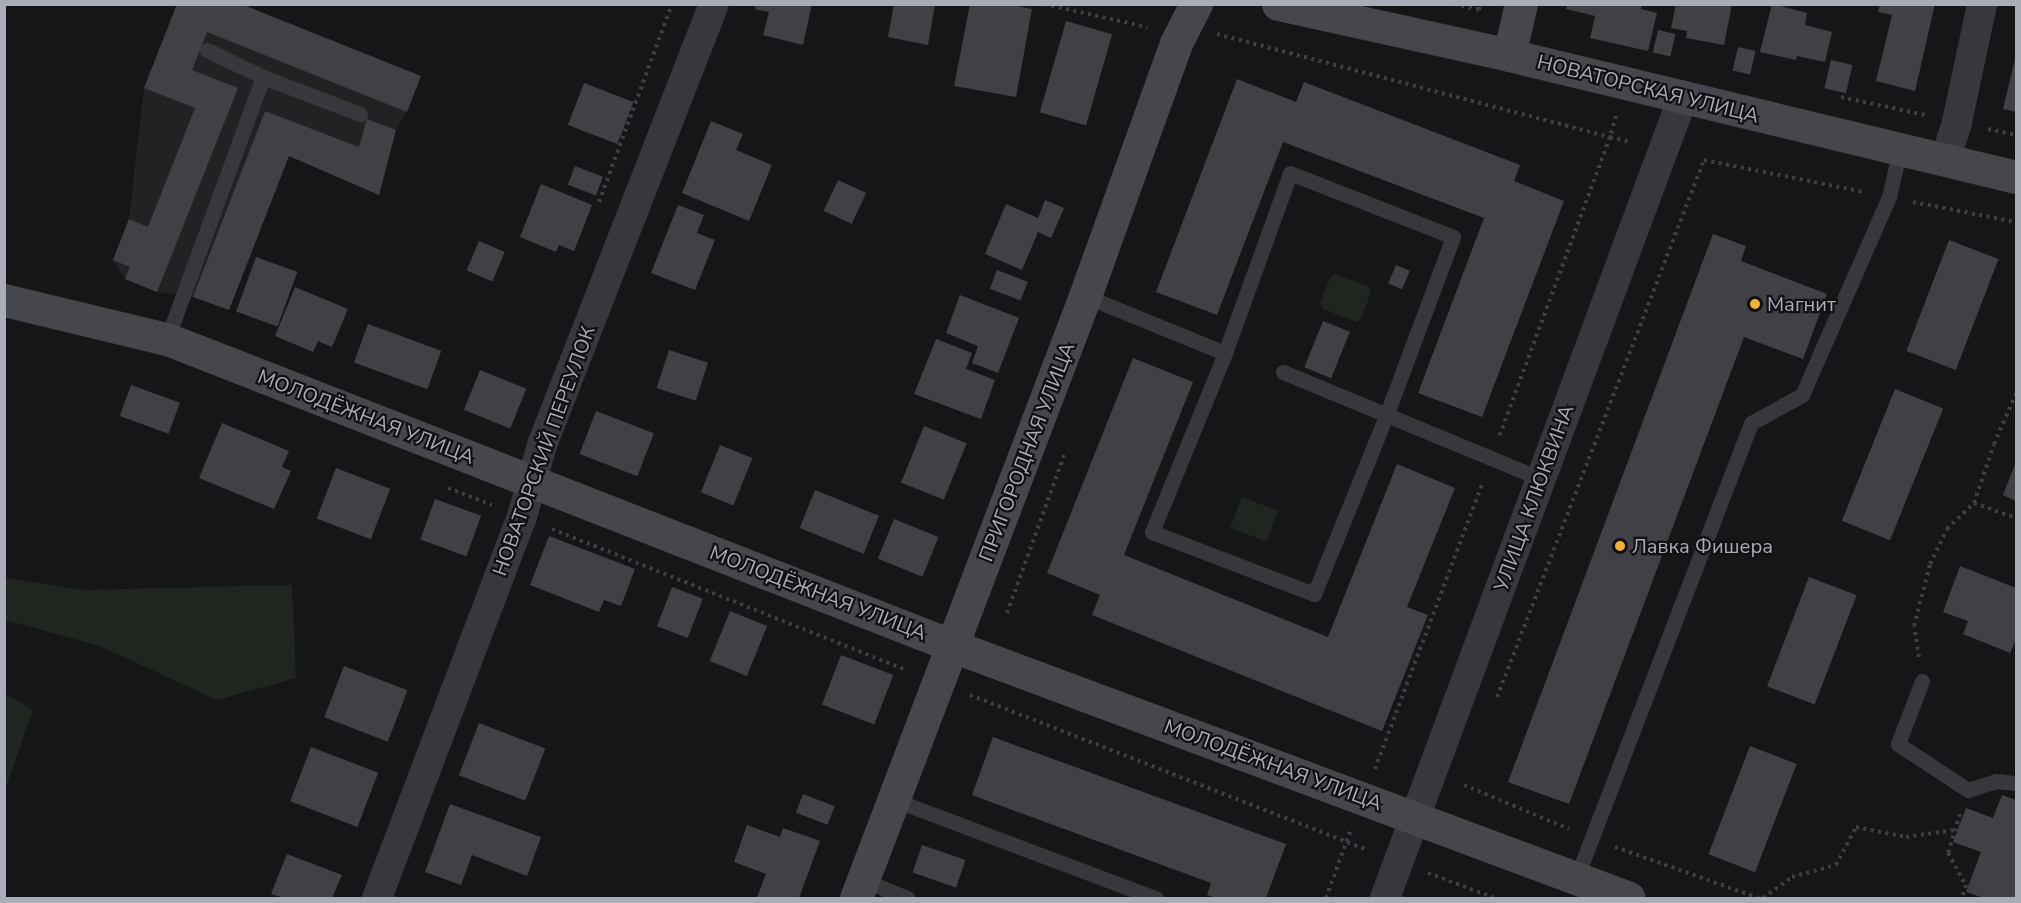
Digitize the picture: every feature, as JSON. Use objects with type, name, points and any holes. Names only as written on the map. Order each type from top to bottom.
[{"type":"street","name":"НОВАТОРСКИЙ ПЕРЕУЛОК","points":[[377,898],[522,517],[534,482],[542,445],[714,4]]},
{"type":"street","name":"НОВАТОРСКАЯ УЛИЦА","points":[[1278,4],[1348,12],[1509,55],[2016,177]]},
{"type":"street","points":[[1509,55],[1521,4]]},
{"type":"street","points":[[1946,160],[1957,122],[1982,4]]},
{"type":"street","name":"ПРИГОРОДНАЯ УЛИЦА","points":[[859,889],[953,646],[1189,18]]},
{"type":"street","name":"УЛИЦА КЛЮКВИНА","points":[[1385,898],[1683,97]]},
{"type":"street","name":"МОЛОДЁЖНАЯ УЛИЦА","points":[[4,300],[167,339],[953,646],[1629,898]]},
{"type":"lane","points":[[207,50],[263,77],[360,114]]},
{"type":"lane","points":[[167,339],[263,77]]},
{"type":"lane","points":[[1576,879],[1751,423],[1802,395],[1889,197],[1900,149]]},
{"type":"lane","points":[[1290,173],[1453,237],[1386,416],[1314,594],[1152,532],[1225,353],[1290,173]]},
{"type":"lane","points":[[1085,296],[1225,353]]},
{"type":"lane","points":[[1283,372],[1541,479]]},
{"type":"lane","points":[[1922,681],[1898,744],[1968,790],[1996,781],[2016,783]]},
{"type":"lane","points":[[892,799],[1156,898]]},
{"type":"lane","points":[[859,889],[907,898]]},
{"type":"path","points":[[1044,4],[1155,29],[1189,18],[1213,33],[1610,137],[1381,756]]},
{"type":"path","points":[[1454,4],[1479,10],[1480,4]]},
{"type":"path","points":[[1493,708],[1704,160],[2016,222]]},
{"type":"path","points":[[1922,681],[1914,626],[1930,564],[1947,529],[1974,503],[1994,444],[2016,394]]},
{"type":"path","points":[[1007,613],[1068,444]]},
{"type":"path","points":[[445,487],[1399,863],[1495,898]]},
{"type":"path","points":[[1974,503],[2016,518]]},
{"type":"path","points":[[1467,776],[1463,787],[1592,838],[1758,898]]},
{"type":"path","points":[[1962,898],[1966,885],[1948,853],[1968,790]]},
{"type":"path","points":[[1763,898],[1792,877],[1836,865],[1856,827],[1906,837],[1955,830]]},
{"type":"path","points":[[1425,882],[1428,873]]},
{"type":"shaded area","points":[[177,5],[241,5],[407,112],[396,130],[379,195],[289,156],[229,310],[193,297],[157,292],[125,279],[113,260],[129,219],[144,88]]},
{"type":"shaded area","points":[[1336,274],[1369,287],[1371,292],[1361,319],[1357,322],[1323,309],[1320,304],[1330,277]]},
{"type":"shaded area","points":[[1242,497],[1278,511],[1267,542],[1230,528]]},
{"type":"shaded area","points":[[5,578],[85,590],[292,585],[296,678],[217,700],[100,646],[5,620]]},
{"type":"shaded area","points":[[5,694],[33,710],[5,790]]},
{"type":"building","points":[[177,4],[241,4],[421,76],[407,112],[207,32],[192,70],[238,88],[157,292],[125,279],[130,267],[113,260],[129,219],[148,227],[195,108],[144,88]]},
{"type":"building","points":[[756,4],[812,4],[803,45],[763,35],[769,12],[755,9]]},
{"type":"building","points":[[894,4],[935,4],[928,45],[888,37]]},
{"type":"building","points":[[970,4],[1008,4],[1032,9],[1016,97],[954,86]]},
{"type":"building","points":[[1567,4],[1642,4],[1641,9],[1657,13],[1648,51],[1590,38],[1595,16],[1566,9]]},
{"type":"building","points":[[1676,4],[1732,4],[1724,45],[1686,38],[1687,31],[1671,28]]},
{"type":"building","points":[[1772,4],[1807,13],[1805,25],[1832,32],[1825,62],[1797,56],[1796,60],[1760,52]]},
{"type":"building","points":[[1880,4],[1935,4],[1915,91],[1876,81],[1892,15],[1878,12]]},
{"type":"building","points":[[1066,21],[1112,34],[1086,126],[1040,112]]},
{"type":"building","points":[[1658,30],[1676,34],[1670,56],[1653,52]]},
{"type":"building","points":[[1738,47],[1756,51],[1750,74],[1733,70]]},
{"type":"building","points":[[2016,55],[2016,112],[2003,109]]},
{"type":"building","points":[[1831,60],[1852,65],[1846,93],[1824,88]]},
{"type":"building","points":[[1237,79],[1296,102],[1304,82],[1520,165],[1514,181],[1564,201],[1482,417],[1418,393],[1484,218],[1283,142],[1217,315],[1156,292]]},
{"type":"building","points":[[584,83],[633,102],[617,144],[568,125]]},
{"type":"building","points":[[265,111],[359,147],[367,119],[396,130],[379,195],[289,156],[229,310],[193,297]]},
{"type":"building","points":[[711,121],[743,134],[736,150],[772,165],[749,221],[682,193]]},
{"type":"building","points":[[575,166],[603,177],[596,195],[568,185]]},
{"type":"building","points":[[838,180],[866,193],[852,224],[824,211]]},
{"type":"building","points":[[541,184],[592,205],[574,251],[559,245],[556,252],[520,237]]},
{"type":"building","points":[[1045,200],[1064,208],[1051,238],[1038,232],[1022,270],[985,254],[1006,204],[1038,218]]},
{"type":"building","points":[[678,205],[704,215],[697,233],[715,240],[695,290],[651,273]]},
{"type":"building","points":[[1713,234],[1746,246],[1741,261],[1827,294],[1803,359],[1744,337],[1569,804],[1508,782]]},
{"type":"building","points":[[1949,240],[1998,259],[1956,370],[1906,351]]},
{"type":"building","points":[[479,241],[505,252],[492,281],[466,270]]},
{"type":"building","points":[[256,257],[297,272],[278,327],[236,312]]},
{"type":"building","points":[[1396,265],[1410,271],[1402,289],[1388,283]]},
{"type":"building","points":[[997,270],[1028,282],[1021,300],[990,289]]},
{"type":"building","points":[[295,287],[348,309],[332,347],[318,341],[313,352],[275,336]]},
{"type":"building","points":[[960,295],[1019,318],[998,373],[972,363],[978,346],[946,333]]},
{"type":"building","points":[[1323,321],[1350,332],[1331,378],[1304,367]]},
{"type":"building","points":[[368,324],[441,351],[427,389],[354,363]]},
{"type":"building","points":[[936,339],[972,353],[966,369],[995,380],[981,419],[914,394]]},
{"type":"building","points":[[669,350],[708,363],[696,401],[657,388]]},
{"type":"building","points":[[1133,358],[1193,382],[1124,555],[1328,637],[1397,464],[1455,488],[1407,607],[1428,615],[1382,731],[1092,615],[1100,595],[1047,573]]},
{"type":"building","points":[[480,370],[526,389],[510,429],[464,410]]},
{"type":"building","points":[[131,385],[180,403],[169,434],[120,416]]},
{"type":"building","points":[[1895,389],[1943,408],[1890,540],[1842,521]]},
{"type":"building","points":[[596,411],[654,433],[637,476],[580,454]]},
{"type":"building","points":[[222,423],[289,451],[282,467],[291,471],[274,509],[199,478]]},
{"type":"building","points":[[924,426],[967,443],[944,500],[901,483]]},
{"type":"building","points":[[720,445],[752,458],[733,505],[701,492]]},
{"type":"building","points":[[2016,462],[2016,501],[2003,495]]},
{"type":"building","points":[[336,468],[390,489],[371,539],[317,518]]},
{"type":"building","points":[[815,490],[879,516],[864,554],[800,528]]},
{"type":"building","points":[[435,499],[481,516],[466,556],[420,539]]},
{"type":"building","points":[[894,519],[939,537],[922,577],[878,559]]},
{"type":"building","points":[[549,536],[635,569],[621,606],[604,600],[599,612],[530,585]]},
{"type":"building","points":[[1960,566],[2016,588],[2016,640],[2010,653],[1963,634],[1968,621],[1943,612]]},
{"type":"building","points":[[1809,577],[1857,595],[1815,705],[1767,686]]},
{"type":"building","points":[[672,587],[703,599],[688,638],[657,626]]},
{"type":"building","points":[[730,611],[767,626],[747,676],[710,661]]},
{"type":"building","points":[[841,655],[893,675],[874,725],[822,704]]},
{"type":"building","points":[[344,666],[407,690],[388,742],[324,717]]},
{"type":"building","points":[[479,723],[545,748],[525,801],[459,775]]},
{"type":"building","points":[[993,737],[1286,844],[1266,898],[1216,898],[1207,895],[1211,883],[972,795]]},
{"type":"building","points":[[1750,746],[1797,764],[1755,872],[1708,854]]},
{"type":"building","points":[[311,747],[378,773],[357,827],[290,801]]},
{"type":"building","points":[[803,794],[835,806],[828,825],[796,813]]},
{"type":"building","points":[[2002,795],[2016,800],[2016,898],[1984,898],[1966,892],[1981,852],[1953,842],[1966,808],[1993,818]]},
{"type":"building","points":[[450,804],[541,837],[527,876],[472,855],[461,885],[425,872]]},
{"type":"building","points":[[747,825],[780,837],[783,828],[820,841],[799,898],[757,897],[766,874],[734,862]]},
{"type":"building","points":[[922,845],[965,860],[956,887],[913,872]]},
{"type":"building","points":[[287,854],[342,875],[332,898],[284,898],[271,894]]},
{"type":"place","name":"Магнит","points":[[1755,304]]},
{"type":"place","name":"Лавка Фишера","points":[[1620,546]]}]
